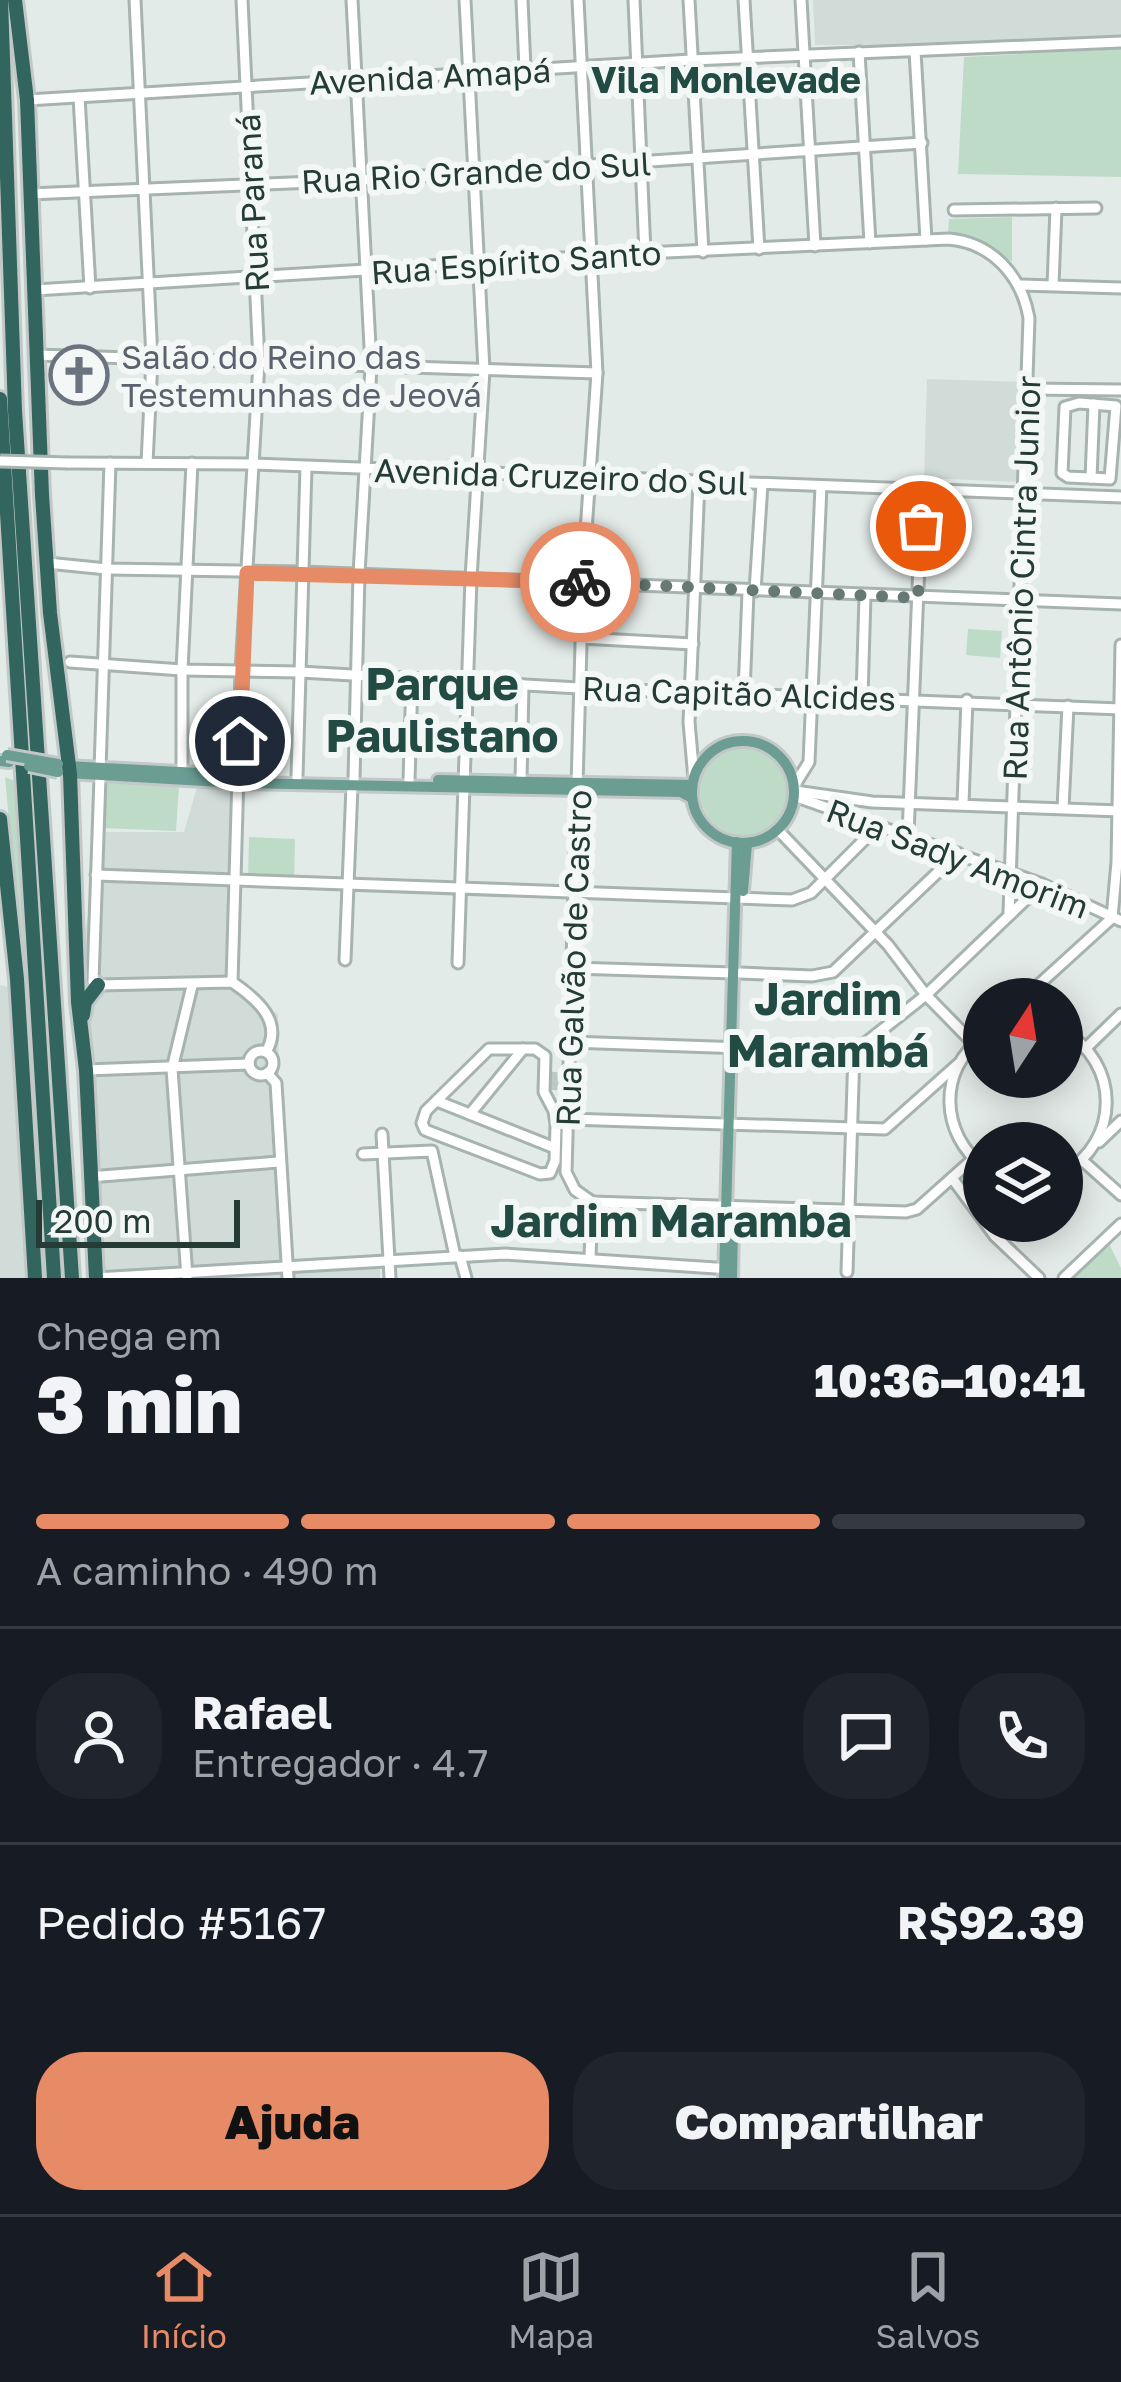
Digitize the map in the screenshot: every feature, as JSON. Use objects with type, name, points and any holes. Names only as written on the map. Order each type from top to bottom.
[{"type":"highway","points":[[1,0],[15,410],[72,1278]]},
{"type":"highway","points":[[15,0],[27,100],[47,563],[86,1070],[96,1278]]},
{"type":"highway","points":[[0,399],[54,1278]]},
{"type":"highway","points":[[0,414],[2,425]]},
{"type":"highway","points":[[0,819],[17,979],[35,1278]]},
{"type":"highway","points":[[81,1032],[85,1002],[98,985]]},
{"type":"main road","points":[[747,741],[773,751],[790,772],[794,791],[787,819],[778,830],[742,843],[709,831],[695,811],[693,787],[699,766],[719,747],[747,741]]},
{"type":"main road","points":[[4,758],[100,773],[353,783],[521,780],[579,786]]},
{"type":"main road","points":[[100,773],[297,777],[353,783],[693,787]]},
{"type":"main road","points":[[728,1273],[742,843]]},
{"type":"street","points":[[135,0],[152,358],[147,463]]},
{"type":"street","name":"Rua Paraná","points":[[232,982],[241,671],[259,362],[242,0]]},
{"type":"street","points":[[345,960],[371,366],[352,0]]},
{"type":"street","points":[[458,963],[471,578],[484,370],[465,0]]},
{"type":"street","points":[[522,0],[525,69]]},
{"type":"street","name":"Rua Galvão de Castro","points":[[578,0],[597,373],[583,582],[570,1042],[555,1081],[568,1119],[566,1172],[575,1190],[592,1202],[590,1257]]},
{"type":"street","points":[[634,0],[645,253]]},
{"type":"street","points":[[689,0],[703,252]]},
{"type":"street","points":[[744,0],[759,249]]},
{"type":"street","points":[[801,0],[815,246]]},
{"type":"street","name":"Avenida Amapá","points":[[27,100],[691,60],[1121,42]]},
{"type":"street","points":[[915,51],[926,240]]},
{"type":"street","points":[[859,52],[870,243]]},
{"type":"street","points":[[79,97],[90,288]]},
{"type":"street","name":"Rua Rio Grande do Sul","points":[[29,194],[754,157],[922,143]]},
{"type":"street","points":[[1053,285],[1056,208]]},
{"type":"street","points":[[954,209],[1096,208]]},
{"type":"street","name":"Rua Espírito Santo","points":[[35,290],[926,240],[962,240],[993,256],[1022,285]]},
{"type":"street","points":[[1022,285],[1121,288]]},
{"type":"street","name":"Rua Antônio Cintra Junior","points":[[1010,913],[1030,318],[1022,285]]},
{"type":"street","points":[[36,355],[597,373]]},
{"type":"street","points":[[1028,388],[1121,390]]},
{"type":"street","points":[[1079,403],[1080,389]]},
{"type":"street","points":[[1079,403],[1114,405],[1118,410],[1113,476],[1068,477],[1062,472],[1064,406],[1079,403]]},
{"type":"street","points":[[1091,478],[1094,404]]},
{"type":"street","name":"Avenida Cruzeiro do Sul","points":[[0,461],[252,464],[1121,497]]},
{"type":"street","points":[[110,463],[90,975],[98,985],[232,982],[272,1021],[275,1039],[266,1052]]},
{"type":"street","points":[[182,773],[192,463]]},
{"type":"street","points":[[297,777],[306,466]]},
{"type":"street","points":[[693,787],[689,761],[700,482]]},
{"type":"street","points":[[744,693],[762,484]]},
{"type":"street","points":[[821,486],[808,762],[794,791],[848,800],[1119,811]]},
{"type":"street","points":[[908,835],[922,490]]},
{"type":"street","points":[[47,563],[1121,604]]},
{"type":"street","points":[[862,698],[865,596]]},
{"type":"street","points":[[581,638],[693,644]]},
{"type":"street","points":[[1047,978],[1117,916],[1121,645]]},
{"type":"street","name":"Rua Capitão Alcides","points":[[70,662],[523,686],[1120,709]]},
{"type":"street","points":[[409,781],[412,679]]},
{"type":"street","points":[[521,780],[523,686]]},
{"type":"street","points":[[963,803],[967,700]]},
{"type":"street","points":[[1063,808],[1068,706]]},
{"type":"street","name":"Rua Sady Amorim","points":[[794,791],[1117,916]]},
{"type":"street","points":[[96,875],[801,899],[879,825]]},
{"type":"street","points":[[778,830],[876,932],[926,995],[963,1026]]},
{"type":"street","points":[[573,968],[824,976],[958,853]]},
{"type":"street","points":[[570,1042],[854,1052],[926,995],[1042,884]]},
{"type":"street","points":[[0,978],[17,979]]},
{"type":"street","points":[[186,1275],[172,1069],[192,986]]},
{"type":"street","points":[[1087,1047],[1121,1015]]},
{"type":"street","points":[[1083,1044],[1102,1069],[1108,1094],[1106,1120],[1096,1145]]},
{"type":"street","points":[[470,1114],[524,1049]]},
{"type":"street","points":[[486,1051],[542,1052],[555,1081],[554,1168],[550,1173],[540,1174],[425,1130],[422,1117],[486,1051]]},
{"type":"street","points":[[249,1064],[254,1053],[266,1052]]},
{"type":"street","points":[[249,1064],[256,1075],[267,1073],[273,1063],[266,1052]]},
{"type":"street","points":[[848,1272],[854,1052]]},
{"type":"street","points":[[568,1119],[885,1129],[963,1058]]},
{"type":"street","points":[[86,1070],[249,1064]]},
{"type":"street","points":[[958,1064],[950,1088],[949,1114],[963,1146]]},
{"type":"street","points":[[267,1073],[276,1084],[289,1278]]},
{"type":"street","points":[[437,1101],[555,1148]]},
{"type":"street","points":[[1121,1121],[1083,1161],[1121,1195]]},
{"type":"street","points":[[382,1134],[390,1278]]},
{"type":"street","points":[[363,1154],[432,1151],[466,1278]]},
{"type":"street","points":[[89,1177],[278,1162]]},
{"type":"street","points":[[592,1202],[917,1209],[963,1168]]},
{"type":"street","points":[[952,1178],[963,1193]]},
{"type":"street","points":[[1064,1278],[1121,1224]]},
{"type":"street","points":[[1001,1242],[1039,1278]]},
{"type":"street","points":[[96,1278],[457,1256],[590,1257],[728,1273]]},
{"type":"shaded area","points":[[813,0],[1121,0],[1121,45],[815,45]]},
{"type":"shaded area","points":[[927,379],[1023,382],[1020,482],[924,478]]},
{"type":"shaded area","points":[[197,787],[232,790],[229,985],[278,1014],[280,1144],[292,1264],[380,1266],[380,1278],[89,1278],[73,994],[104,832],[184,832]]},
{"type":"shaded area","points":[[0,985],[12,988],[31,1278],[0,1278]]},
{"type":"green space","points":[[1121,49],[1121,177],[958,174],[964,57]]},
{"type":"green space","points":[[1012,217],[1012,262],[980,240],[948,233],[949,219]]},
{"type":"green space","points":[[968,629],[1002,631],[1000,658],[966,655]]},
{"type":"green space","points":[[745,746],[762,749],[777,759],[787,774],[787,808],[777,823],[762,833],[745,836],[728,833],[713,823],[703,808],[700,791],[703,774],[713,759],[728,749]]},
{"type":"green space","points":[[5,777],[15,781],[28,962],[22,963]]},
{"type":"green space","points":[[105,783],[179,786],[176,831],[103,828]]},
{"type":"green space","points":[[249,837],[295,839],[294,881],[248,878]]},
{"type":"green space","points":[[34,871],[44,872],[68,1278],[59,1278]]},
{"type":"green space","points":[[1106,1238],[1121,1278],[1067,1278]]},
{"type":"tunnel","points":[[551,1076],[558,1077]]},
{"type":"tunnel","points":[[550,1085],[558,1086]]},
{"type":"way so far","points":[[580,582],[918,598],[921,526]]},
{"type":"place","name":"Salão do Reino das Testemunhas de Jeová","points":[[79,375]]},
{"type":"district","name":"Vila Monlevade","points":[[726,79]]},
{"type":"district","name":"Parque Paulistano","points":[[442,709]]},
{"type":"district","name":"Jardim Marambá","points":[[828,1024]]},
{"type":"district","name":"Jardim Maramba","points":[[671,1220]]},
{"type":"route","points":[[240,741],[247,573],[580,582]]}]
